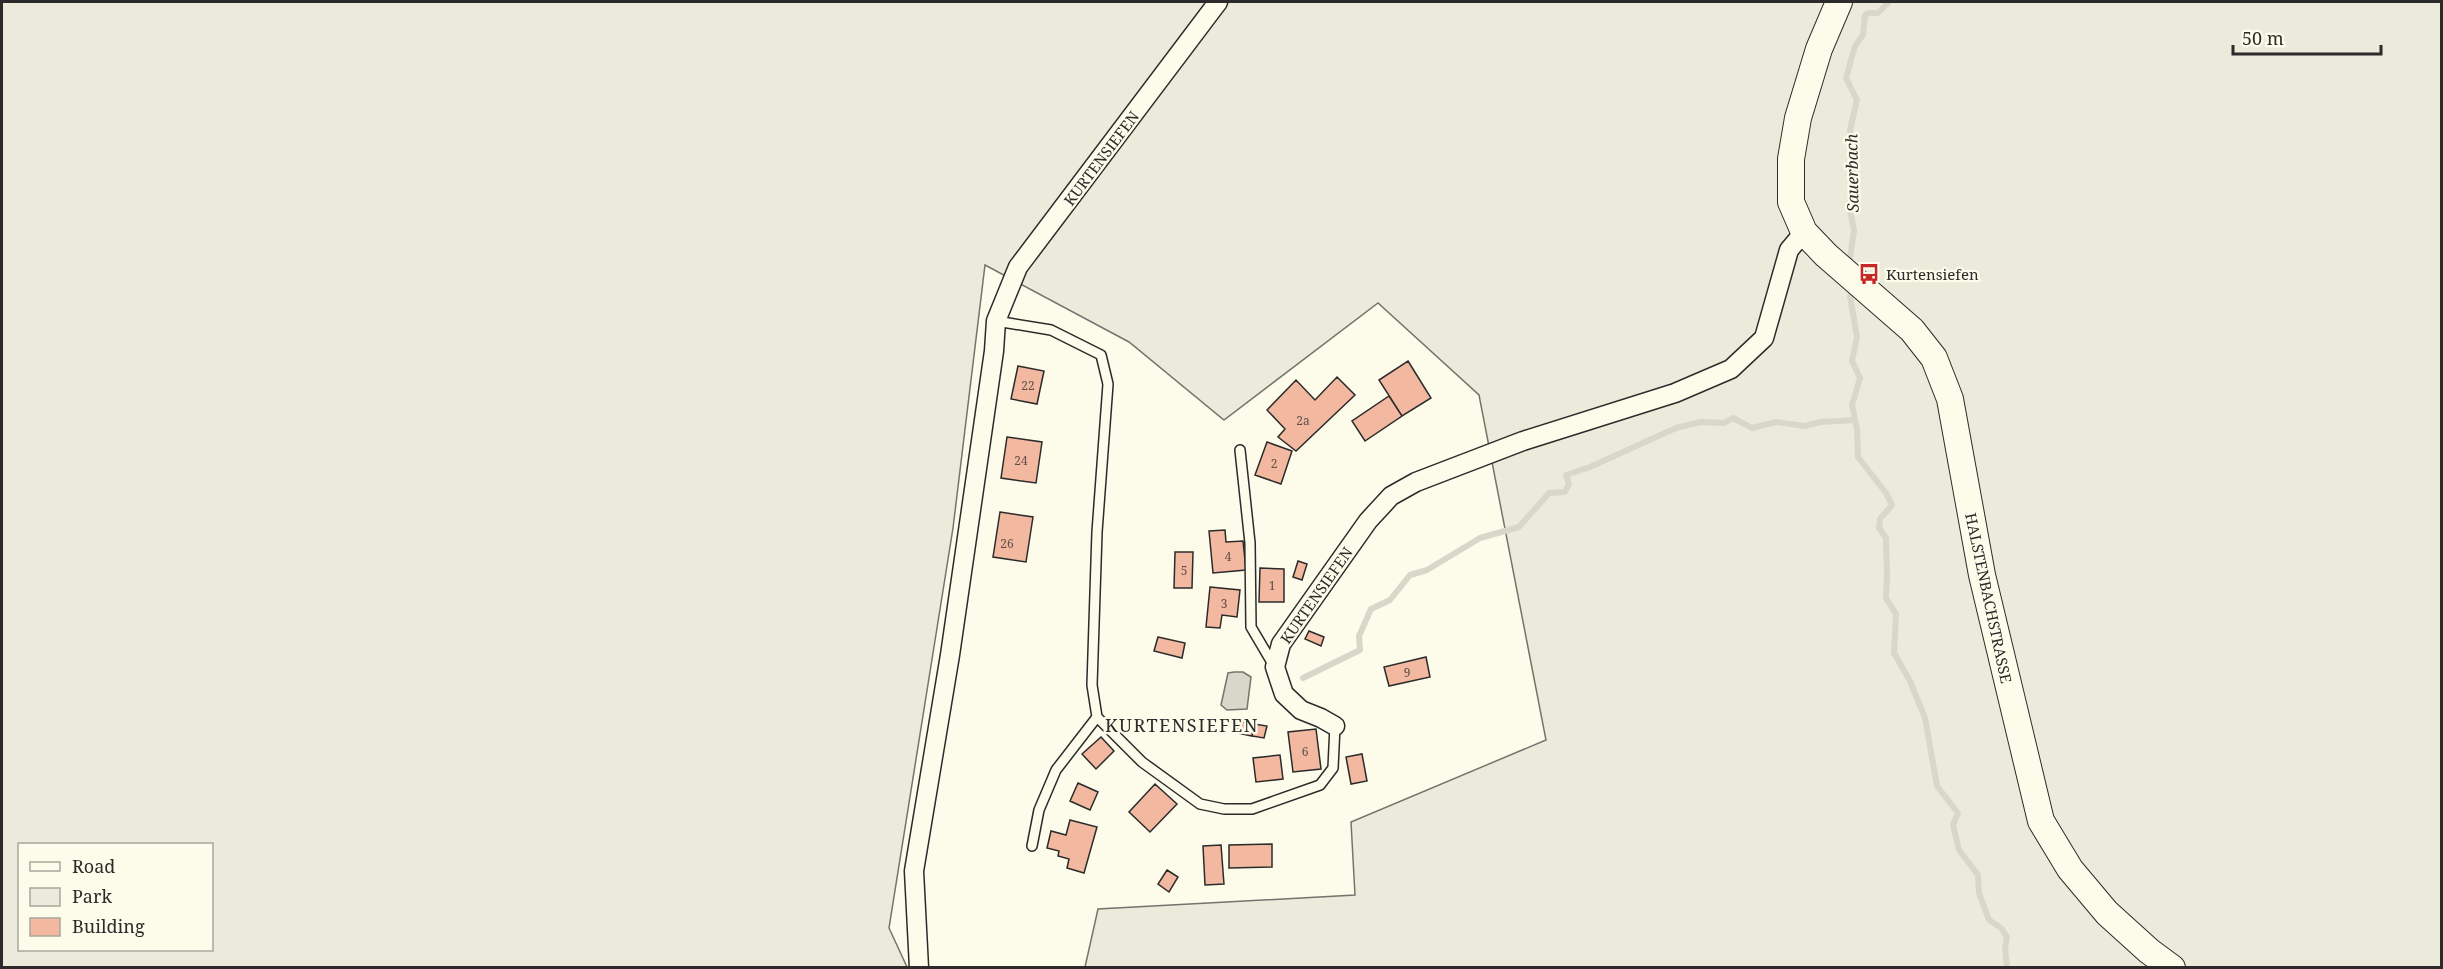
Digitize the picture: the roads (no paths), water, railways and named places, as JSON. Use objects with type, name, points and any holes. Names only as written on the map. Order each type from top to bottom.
[{"type":"street","name":"KURTENSIEFEN","points":[[919,968],[914,871],[950,655],[994,351],[996,321],[1018,267],[1218,2]]},
{"type":"street","points":[[1804,232],[1791,202],[1791,159],[1798,118],[1808,84],[1819,49],[1839,2]]},
{"type":"street","name":"KURTENSIEFEN","points":[[1275,667],[1281,644],[1368,521],[1391,496],[1416,482],[1523,441],[1675,393],[1731,369],[1764,338],[1789,250],[1804,232]]},
{"type":"street","name":"HALSTENBACHSTRASSE","points":[[1804,232],[1826,255],[1912,330],[1934,358],[1950,399],[1982,575],[2041,821],[2070,868],[2107,912],[2149,951],[2172,968]]},
{"type":"street","points":[[1275,667],[1284,694],[1301,710],[1335,726]]},
{"type":"lane","points":[[996,321],[1051,330],[1101,355],[1108,384],[1097,532],[1092,685],[1097,717],[1142,762],[1200,804],[1224,809],[1252,809],[1320,785],[1333,768],[1335,726]]},
{"type":"lane","points":[[1240,450],[1250,543],[1251,627],[1275,667]]},
{"type":"lane","points":[[1032,846],[1039,810],[1056,770],[1097,717]]},
{"type":"waterway","name":"Sauerbach","points":[[1850,258],[1854,231],[1850,209],[1854,154],[1850,130],[1857,100],[1846,78],[1855,46],[1863,35],[1865,15],[1878,13],[1889,2]]},
{"type":"waterway","name":"Sauerbach","points":[[1850,296],[1857,337],[1852,361],[1860,378],[1852,405],[1857,429],[1858,457],[1886,493],[1892,505],[1880,519],[1879,528],[1886,538],[1886,598],[1896,614],[1894,653],[1910,681],[1925,718],[1937,786],[1958,813],[1953,825],[1959,850],[1978,875],[1979,893],[1989,920],[2001,928],[2007,937],[2005,948],[2007,968]]},
{"type":"waterway","points":[[1303,678],[1360,650],[1359,636],[1371,609],[1390,600],[1410,575],[1427,570],[1480,538],[1519,527],[1549,493],[1565,492],[1569,484],[1566,475],[1590,467],[1676,428],[1701,422],[1724,423],[1733,418],[1752,428],[1776,422],[1805,426],[1821,422],[1855,420]]},
{"type":"place","name":"Kurtensiefen","points":[[1869,274]]},
{"type":"district","name":"KURTENSIEFEN","points":[[1182,725]]}]
